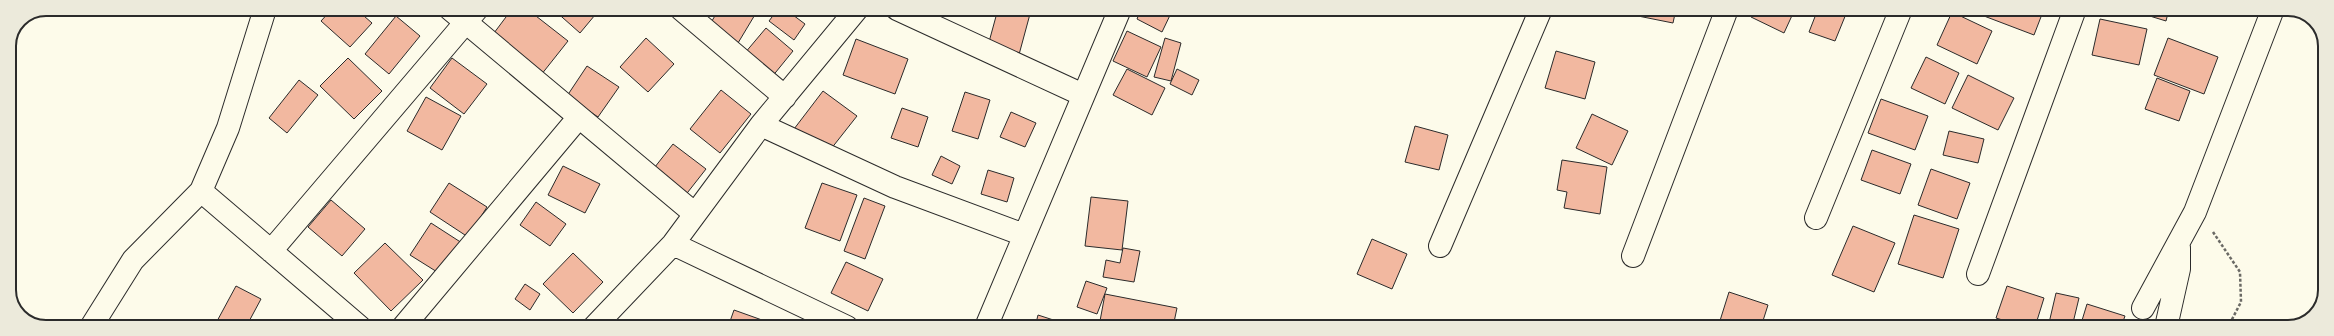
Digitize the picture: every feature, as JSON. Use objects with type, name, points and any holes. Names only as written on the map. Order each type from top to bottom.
[{"type":"street","points":[[95,320],[133,260],[201,191],[228,128],[263,16]]},
{"type":"street","points":[[271,251],[462,16]]},
{"type":"street","points":[[467,16],[579,117],[695,214]]},
{"type":"street","points":[[690,16],[785,96]]},
{"type":"street","points":[[601,320],[673,244],[761,125],[851,16]]},
{"type":"street","points":[[912,16],[1082,95]]},
{"type":"street","points":[[989,320],[1082,95],[1117,16]]},
{"type":"street","points":[[1440,246],[1537,16]]},
{"type":"street","points":[[1633,256],[1724,16]]},
{"type":"street","points":[[1816,218],[1898,16]]},
{"type":"street","points":[[1978,274],[2072,16]]},
{"type":"street","points":[[2143,308],[2195,212],[2270,16]]},
{"type":"street","points":[[409,320],[579,117]]},
{"type":"street","points":[[761,125],[895,187],[1024,235]]},
{"type":"street","points":[[201,191],[352,320]]},
{"type":"street","points":[[2168,320],[2179,268],[2179,243]]},
{"type":"street","points":[[673,244],[831,320]]},
{"type":"path","points":[[2195,212],[2219,240],[2240,272],[2241,302],[2232,320]]},
{"type":"building","points":[[326,16],[364,16],[372,23],[350,47],[321,21]]},
{"type":"building","points":[[396,16],[420,36],[389,74],[365,54]]},
{"type":"building","points":[[507,16],[536,16],[568,41],[541,75],[491,37]]},
{"type":"building","points":[[561,16],[594,16],[580,33]]},
{"type":"building","points":[[715,16],[754,16],[732,53],[703,36]]},
{"type":"building","points":[[773,16],[794,16],[805,24],[794,40],[769,21]]},
{"type":"building","points":[[996,16],[1029,16],[1017,62],[986,53]]},
{"type":"building","points":[[1138,16],[1170,16],[1162,32],[1137,19]]},
{"type":"building","points":[[1638,16],[1674,16],[1673,23]]},
{"type":"building","points":[[1752,16],[1792,16],[1784,33]]},
{"type":"building","points":[[1815,16],[1845,16],[1835,41],[1809,32]]},
{"type":"building","points":[[1950,16],[1960,16],[1992,31],[1977,64],[1937,45]]},
{"type":"building","points":[[1984,16],[2041,16],[2034,35]]},
{"type":"building","points":[[2150,16],[2167,16],[2166,21]]},
{"type":"building","points":[[2100,19],[2147,29],[2139,65],[2092,55]]},
{"type":"building","points":[[766,28],[793,51],[767,83],[739,60]]},
{"type":"building","points":[[1127,31],[1161,47],[1147,77],[1113,61]]},
{"type":"building","points":[[646,38],[674,64],[648,92],[620,67]]},
{"type":"building","points":[[1165,38],[1181,43],[1171,81],[1154,77]]},
{"type":"building","points":[[2168,38],[2218,57],[2204,94],[2154,75]]},
{"type":"building","points":[[856,39],[908,59],[895,94],[843,75]]},
{"type":"building","points":[[1556,51],[1595,62],[1585,99],[1545,88]]},
{"type":"building","points":[[1926,57],[1959,73],[1945,104],[1911,88]]},
{"type":"building","points":[[348,58],[382,91],[354,119],[320,86]]},
{"type":"building","points":[[452,58],[487,84],[464,114],[430,88]]},
{"type":"building","points":[[587,66],[619,87],[598,117],[567,96]]},
{"type":"building","points":[[1127,69],[1165,88],[1152,115],[1113,95]]},
{"type":"building","points":[[1177,69],[1199,80],[1192,95],[1170,84]]},
{"type":"building","points":[[1968,75],[2014,98],[1998,130],[1952,108]]},
{"type":"building","points":[[2157,78],[2190,91],[2179,121],[2145,109]]},
{"type":"building","points":[[299,80],[318,95],[287,133],[269,118]]},
{"type":"building","points":[[721,90],[751,114],[720,153],[690,129]]},
{"type":"building","points":[[823,91],[857,116],[827,154],[794,129]]},
{"type":"building","points":[[965,92],[990,100],[978,139],[952,131]]},
{"type":"building","points":[[426,97],[461,116],[442,150],[407,131]]},
{"type":"building","points":[[1881,99],[1928,116],[1915,150],[1868,133]]},
{"type":"building","points":[[902,108],[928,117],[918,147],[891,138]]},
{"type":"building","points":[[1011,112],[1036,123],[1025,147],[1000,137]]},
{"type":"building","points":[[1592,114],[1628,131],[1612,165],[1576,148]]},
{"type":"building","points":[[1415,126],[1448,135],[1439,170],[1405,162]]},
{"type":"building","points":[[1949,131],[1984,139],[1978,163],[1943,155]]},
{"type":"building","points":[[673,144],[706,169],[684,197],[651,172]]},
{"type":"building","points":[[1872,150],[1911,164],[1900,194],[1861,180]]},
{"type":"building","points":[[941,156],[960,166],[952,184],[932,175]]},
{"type":"building","points":[[1562,160],[1607,167],[1600,214],[1564,208],[1567,192],[1557,190]]},
{"type":"building","points":[[563,166],[600,184],[585,213],[548,195]]},
{"type":"building","points":[[1931,169],[1970,183],[1957,219],[1918,205]]},
{"type":"building","points":[[988,170],[1014,178],[1007,202],[981,194]]},
{"type":"building","points":[[449,183],[487,207],[468,237],[430,212]]},
{"type":"building","points":[[822,183],[857,195],[840,241],[805,228]]},
{"type":"building","points":[[1091,197],[1128,201],[1122,250],[1085,246]]},
{"type":"building","points":[[864,198],[885,206],[865,259],[844,251]]},
{"type":"building","points":[[331,200],[365,229],[342,256],[308,227]]},
{"type":"building","points":[[536,202],[566,224],[550,246],[520,225]]},
{"type":"building","points":[[1914,215],[1959,229],[1943,278],[1898,264]]},
{"type":"building","points":[[431,223],[462,243],[442,275],[410,255]]},
{"type":"building","points":[[1853,226],[1895,243],[1874,292],[1832,275]]},
{"type":"building","points":[[1372,239],[1407,254],[1392,289],[1357,274]]},
{"type":"building","points":[[385,243],[423,280],[391,311],[354,273]]},
{"type":"building","points":[[1123,248],[1140,251],[1134,282],[1103,277],[1106,260],[1120,263]]},
{"type":"building","points":[[573,253],[603,282],[573,313],[543,284]]},
{"type":"building","points":[[846,262],[883,279],[868,311],[831,293]]},
{"type":"building","points":[[1086,281],[1107,288],[1097,314],[1077,307]]},
{"type":"building","points":[[525,284],[540,294],[530,310],[515,299]]},
{"type":"building","points":[[236,286],[261,299],[250,320],[218,320]]},
{"type":"building","points":[[2007,286],[2044,298],[2037,320],[2002,320],[1996,318]]},
{"type":"building","points":[[1729,292],[1768,305],[1763,320],[1720,320]]},
{"type":"building","points":[[2056,293],[2079,298],[2074,320],[2050,320]]},
{"type":"building","points":[[1105,294],[1177,308],[1174,320],[1100,320]]},
{"type":"building","points":[[2087,304],[2125,316],[2124,320],[2082,320]]},
{"type":"building","points":[[734,310],[762,320],[730,320]]},
{"type":"building","points":[[1038,315],[1053,320],[1037,320]]}]
